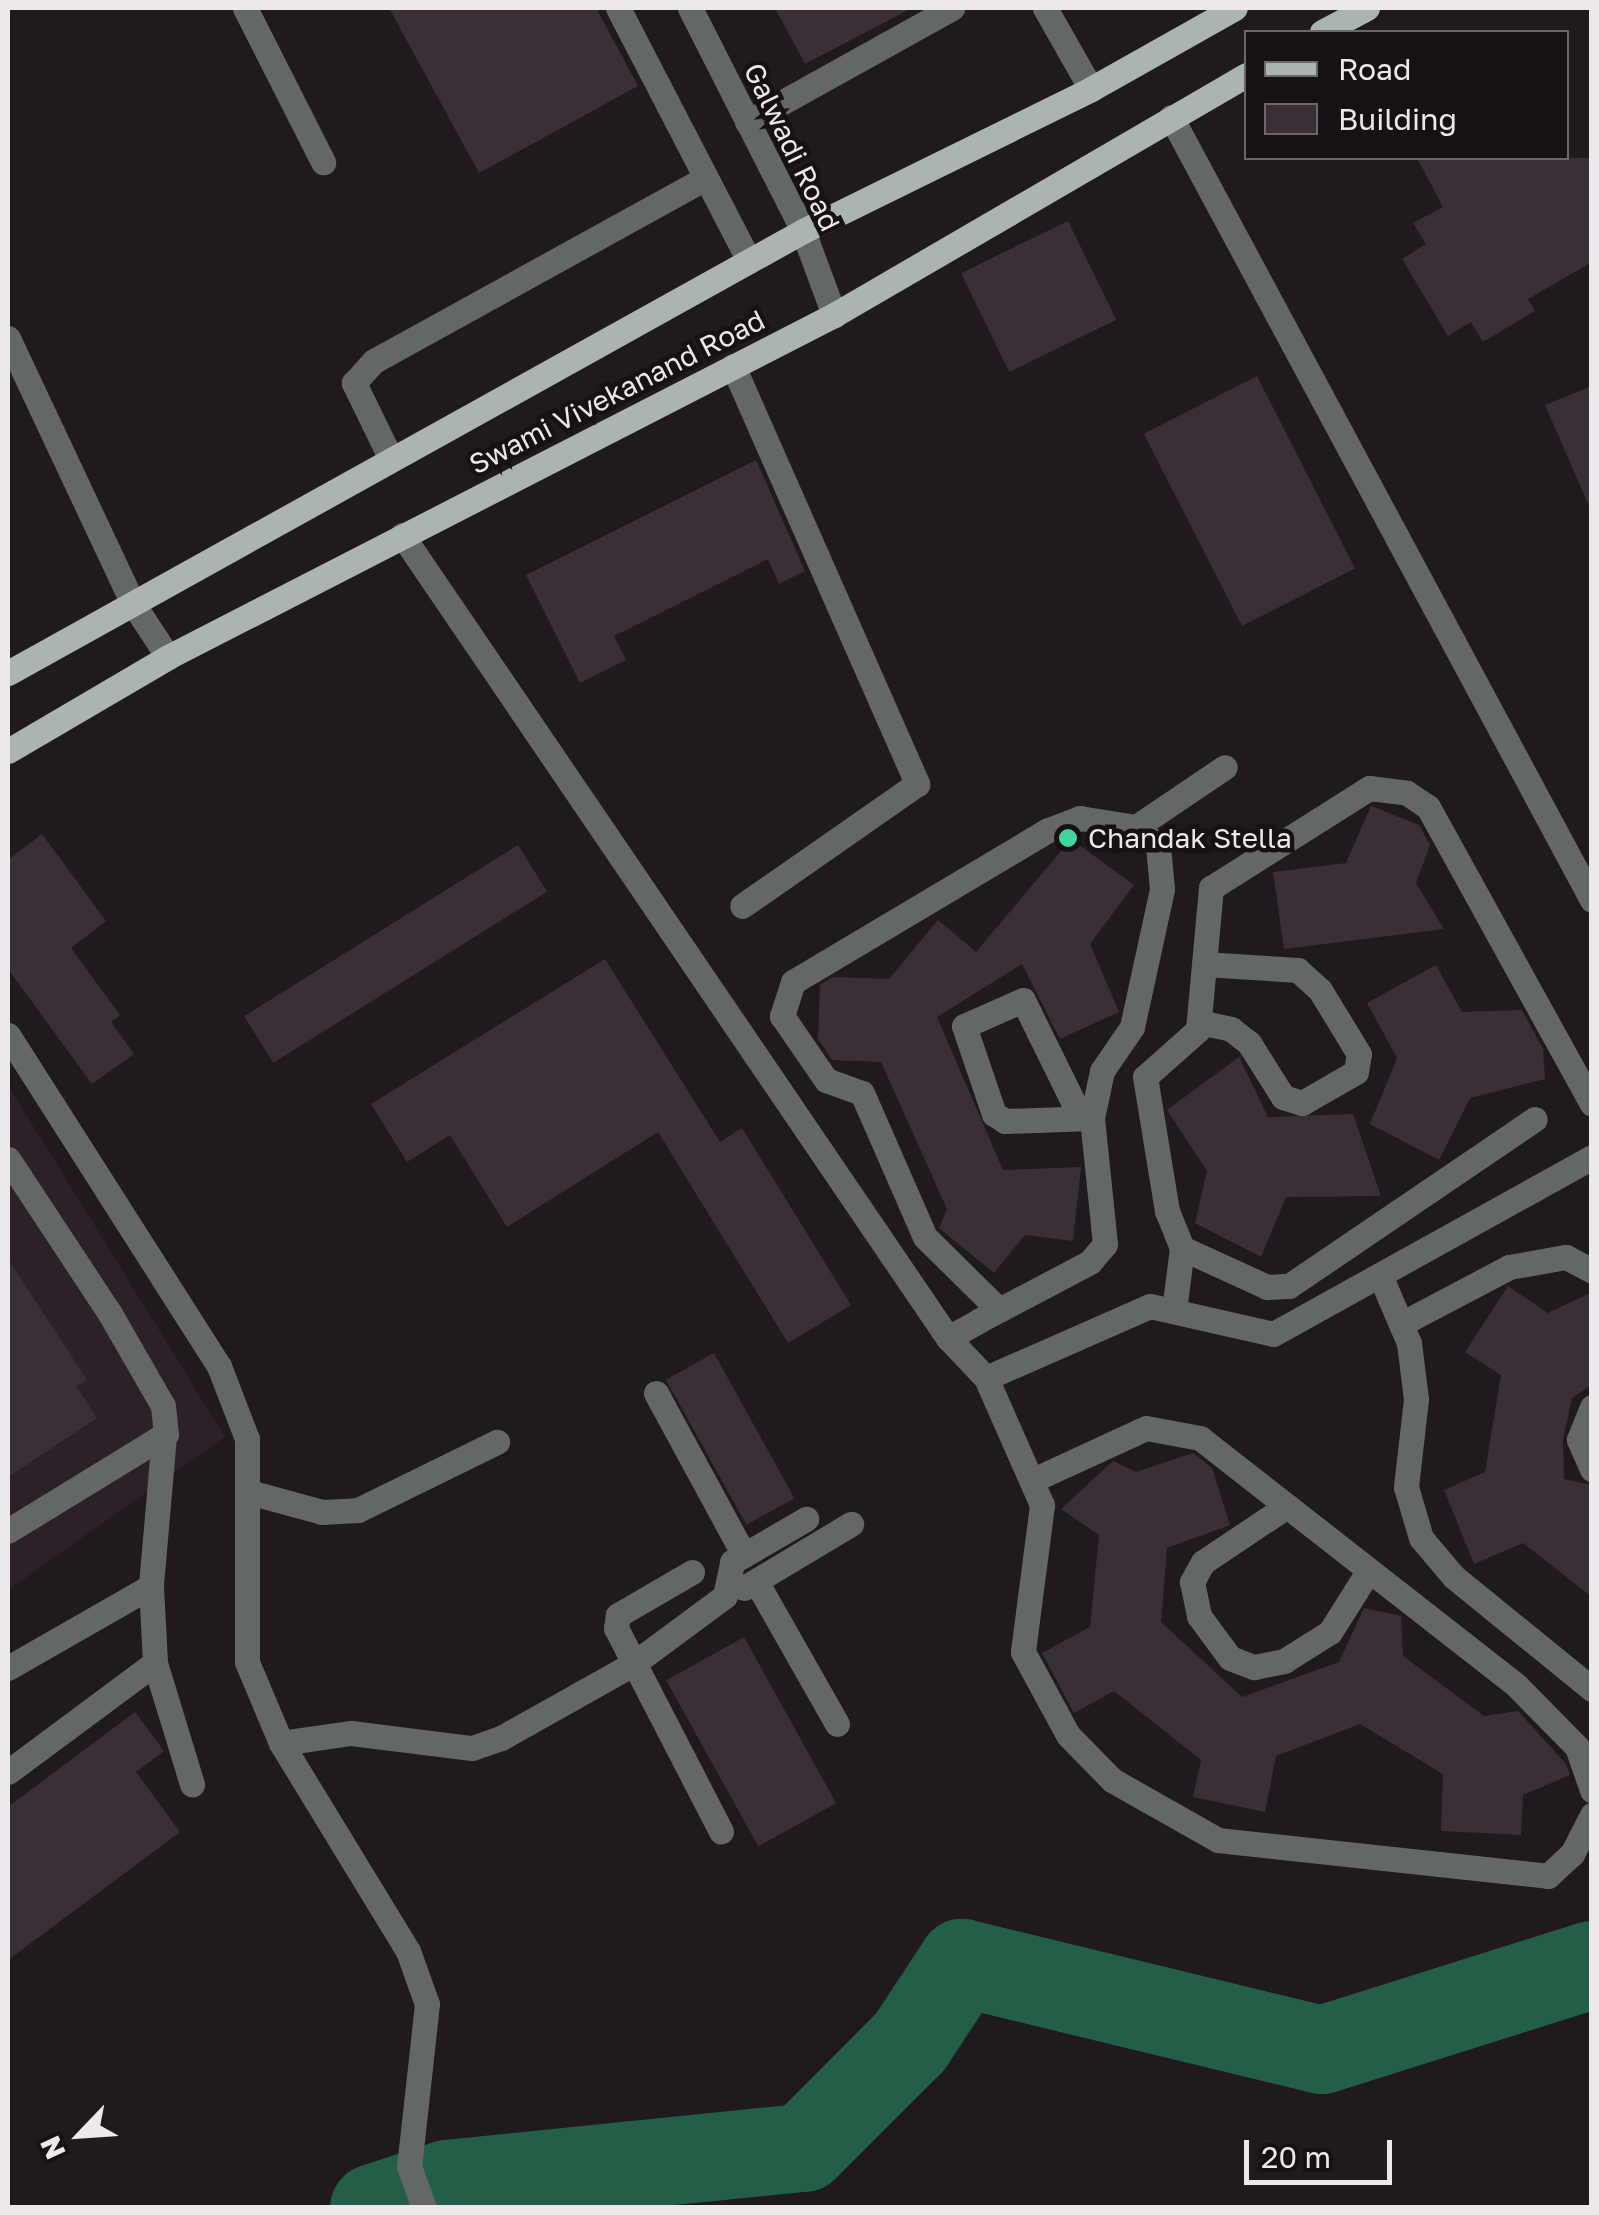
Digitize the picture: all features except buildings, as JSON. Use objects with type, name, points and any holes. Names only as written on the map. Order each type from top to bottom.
[{"type":"main road","name":"Swami Vivekanand Road","points":[[8,673],[748,260],[1091,89],[1235,8]]},
{"type":"main road","points":[[1326,30],[1367,8]]},
{"type":"main road","name":"Swami Vivekanand Road","points":[[8,751],[168,657],[834,315],[1244,76]]},
{"type":"street","points":[[245,8],[322,162]]},
{"type":"street","points":[[618,8],[748,260]]},
{"type":"street","name":"Galwadi Road","points":[[690,8],[803,231],[834,315]]},
{"type":"street","points":[[748,122],[952,8]]},
{"type":"street","points":[[1045,8],[1091,89]]},
{"type":"street","points":[[1171,117],[1592,900]]},
{"type":"street","points":[[391,459],[354,383],[374,360],[706,178]]},
{"type":"street","points":[[8,338],[132,602],[168,657]]},
{"type":"street","points":[[734,366],[918,784],[742,906]]},
{"type":"street","points":[[402,536],[948,1338],[986,1378],[1034,1480],[1040,1537],[1023,1652],[1068,1735],[1112,1780],[1218,1840],[1548,1876],[1572,1854],[1592,1815]]},
{"type":"street","points":[[1136,827],[1225,767]]},
{"type":"street","points":[[1174,1311],[1182,1248],[1168,1210],[1145,1078],[1199,1022],[1211,888],[1369,788],[1407,793],[1428,807],[1592,1104]]},
{"type":"street","points":[[999,1310],[925,1237],[862,1093],[826,1080],[782,1016],[793,982],[1048,830],[1080,818],[1136,827],[1158,846],[1162,889],[1132,1026],[1102,1071],[1086,1118]]},
{"type":"street","points":[[1199,1022],[1232,1029],[1249,1044],[1283,1097],[1302,1103],[1356,1072],[1358,1054],[1320,990],[1298,970],[1204,964]]},
{"type":"street","points":[[948,1338],[1090,1262],[1105,1244],[1086,1118],[1024,1000],[964,1026],[994,1114],[1005,1121],[1086,1118]]},
{"type":"street","points":[[8,1035],[219,1366],[247,1439],[247,1662],[281,1743],[408,1950],[427,2004],[410,2166],[424,2208]]},
{"type":"street","points":[[1182,1248],[1267,1288],[1289,1286],[1536,1119]]},
{"type":"street","points":[[986,1378],[1150,1306],[1272,1334],[1592,1157]]},
{"type":"street","points":[[8,1159],[162,1406],[164,1436],[152,1586],[155,1663],[192,1784]]},
{"type":"street","points":[[1401,1324],[1509,1267],[1566,1257],[1592,1272]]},
{"type":"street","points":[[1380,1275],[1401,1324],[1416,1399],[1406,1487],[1421,1538],[1454,1577],[1592,1690]]},
{"type":"street","points":[[656,1393],[744,1555]]},
{"type":"street","points":[[1592,1407],[1579,1440],[1592,1470]]},
{"type":"street","points":[[1034,1480],[1146,1428],[1200,1438],[1517,1686],[1577,1747],[1592,1790]]},
{"type":"street","points":[[8,1531],[164,1436]]},
{"type":"street","points":[[249,1492],[322,1512],[358,1510],[497,1442]]},
{"type":"street","points":[[1286,1506],[1203,1562],[1192,1582],[1199,1616],[1230,1658],[1254,1667],[1300,1652],[1330,1632],[1369,1570]]},
{"type":"street","points":[[725,1596],[732,1562],[806,1519]]},
{"type":"street","points":[[281,1743],[351,1733],[472,1748],[633,1664],[725,1596],[757,1583],[851,1524]]},
{"type":"street","points":[[692,1572],[618,1615],[633,1664],[721,1831]]},
{"type":"street","points":[[757,1583],[837,1724]]},
{"type":"street","points":[[8,1668],[152,1586]]},
{"type":"street","points":[[8,1772],[155,1663]]},
{"type":"shaded area","points":[[8,1085],[225,1437],[8,1590]]},
{"type":"waterway","points":[[374,2208],[447,2184],[804,2148],[910,2042],[962,1963],[1322,2050],[1592,1965]]},
{"type":"place","name":"Chandak Stella","points":[[1068,838]]}]
